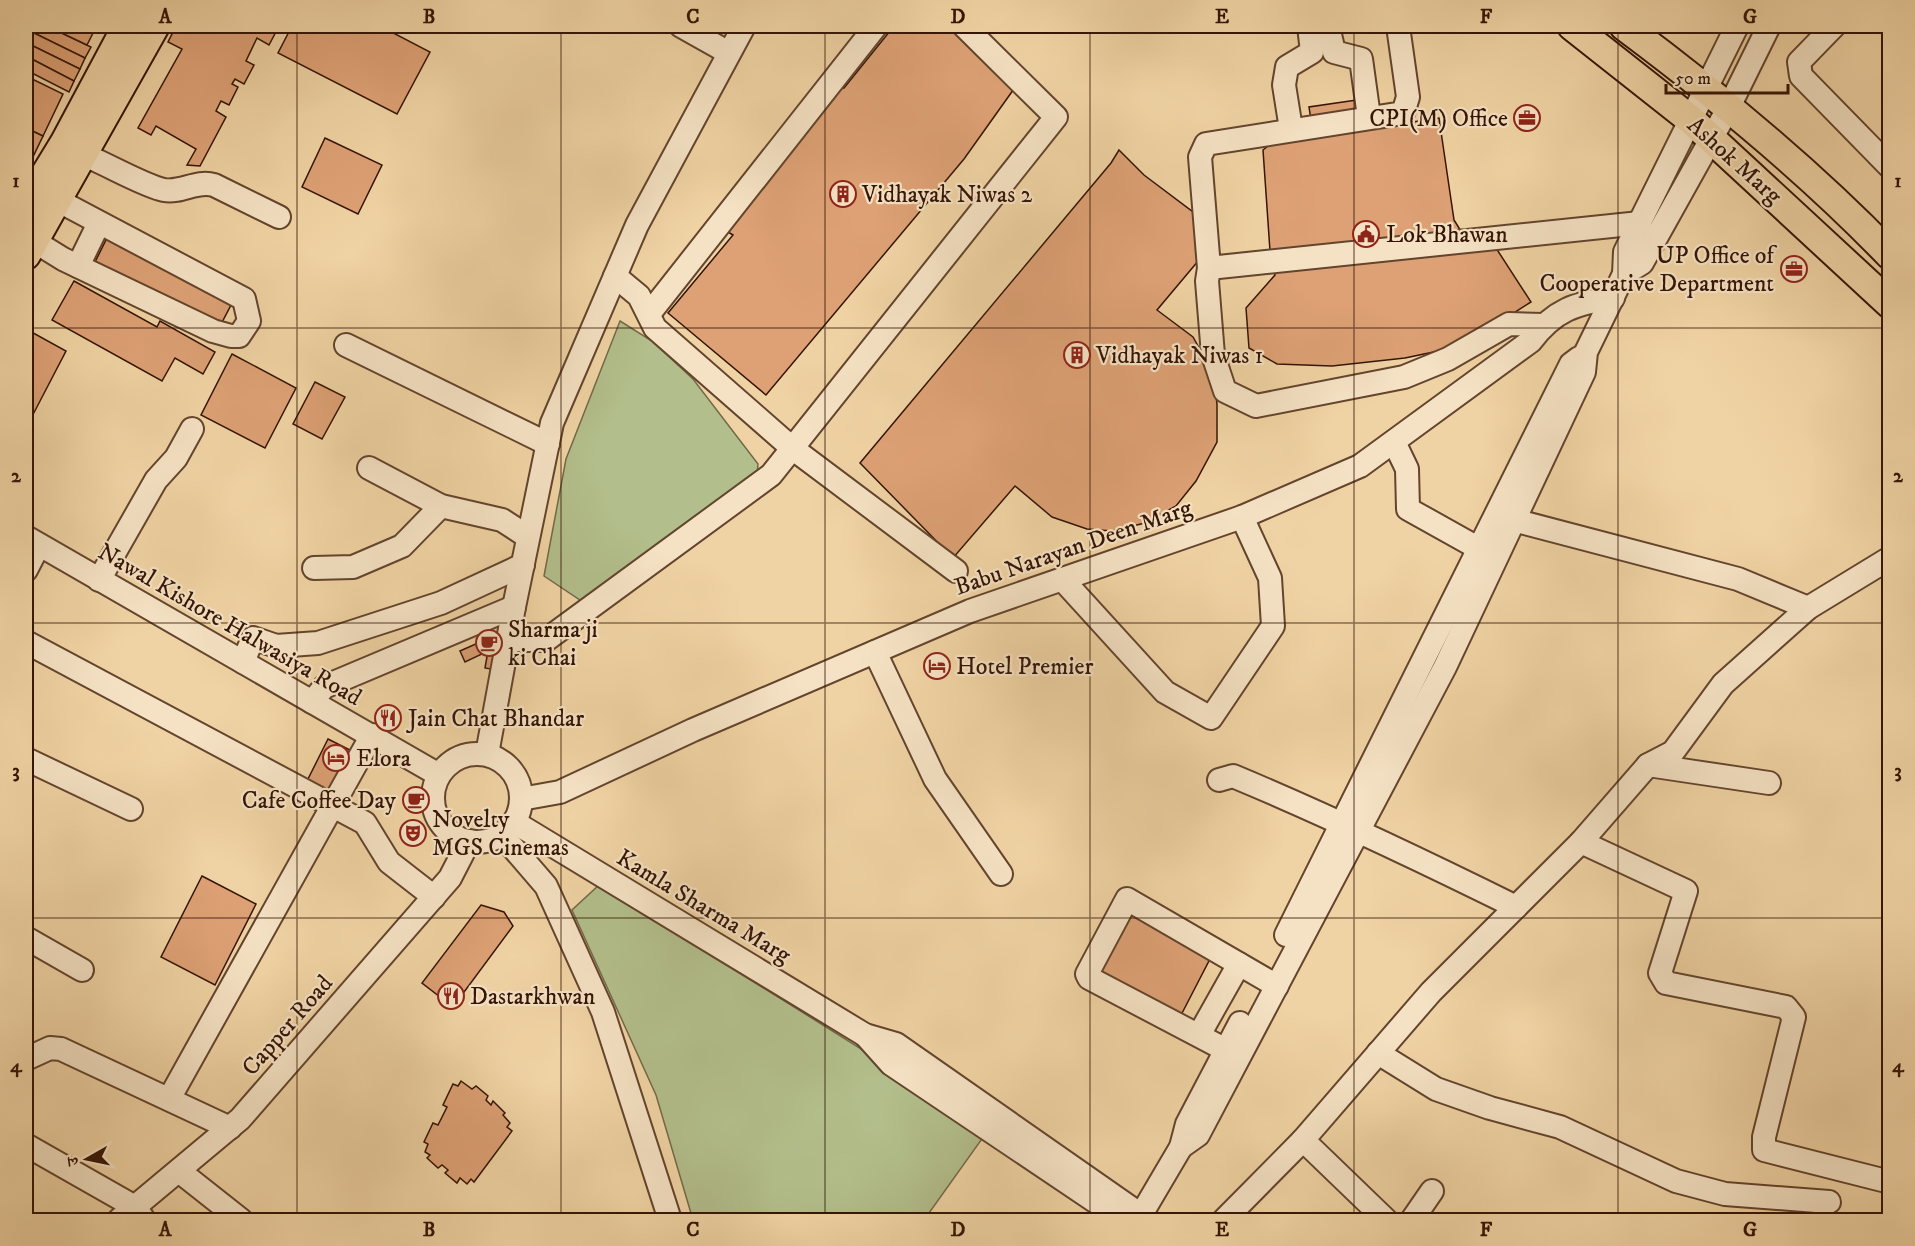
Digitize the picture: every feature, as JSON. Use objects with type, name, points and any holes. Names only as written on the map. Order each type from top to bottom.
[{"type":"main road","points":[[26,206],[65,142],[127,26]]},
{"type":"main road","points":[[28,250],[155,26]]},
{"type":"main road","name":"Ashok Marg","points":[[1572,26],[1701,129],[1890,304]]},
{"type":"main road","name":"Ashok Marg","points":[[1624,26],[1706,87],[1846,210],[1890,255]]},
{"type":"street","points":[[681,26],[729,52]]},
{"type":"street","points":[[487,754],[514,607],[552,423],[637,225],[744,26]]},
{"type":"street","points":[[649,314],[876,26]]},
{"type":"street","points":[[509,640],[546,640],[771,475],[1056,117],[964,26]]},
{"type":"street","points":[[1291,129],[1284,85],[1287,67],[1312,51],[1309,26]]},
{"type":"street","points":[[1328,26],[1334,52],[1361,59],[1369,117]]},
{"type":"street","points":[[1398,26],[1408,97],[1403,112],[1206,144],[1200,157],[1209,268],[1207,280],[1213,355],[1225,391],[1256,406],[1404,377],[1448,359],[1509,324],[1543,325]]},
{"type":"street","points":[[1624,274],[1642,263],[1701,129],[1706,87],[1737,26]]},
{"type":"street","points":[[1181,1148],[1198,1135],[1271,982],[1507,518],[1571,364],[1586,352],[1624,274],[1625,252],[1640,223],[1701,129],[1729,107],[1769,26]]},
{"type":"street","points":[[1834,26],[1799,62],[1801,76],[1890,167]]},
{"type":"street","points":[[82,154],[165,190],[181,189],[203,182],[214,185],[279,217]]},
{"type":"street","points":[[28,250],[78,266],[231,336],[239,336],[249,321],[244,299],[57,200]]},
{"type":"street","points":[[78,266],[99,223]]},
{"type":"street","points":[[1209,268],[1640,223]]},
{"type":"street","points":[[615,276],[639,296],[655,328],[792,448],[956,571]]},
{"type":"street","name":"Babu Narayan Deen Marg","points":[[521,799],[560,792],[693,730],[970,611],[1242,517],[1360,466],[1531,341],[1543,325],[1579,303],[1613,298]]},
{"type":"street","points":[[346,345],[548,444]]},
{"type":"street","points":[[99,580],[156,480],[176,458],[192,429]]},
{"type":"street","points":[[1394,442],[1407,469],[1408,509],[1488,555]]},
{"type":"street","points":[[369,468],[441,506],[502,520],[528,537]]},
{"type":"street","points":[[314,568],[353,567],[402,546],[441,506]]},
{"type":"street","points":[[1062,579],[1165,693],[1210,718],[1273,626],[1270,578],[1242,517]]},
{"type":"street","points":[[1507,518],[1738,579],[1808,608]]},
{"type":"street","points":[[26,570],[32,541]]},
{"type":"street","name":"Nawal Kishore Halwasiya Road","points":[[32,541],[439,775]]},
{"type":"street","points":[[1224,1221],[1303,1140],[1431,992],[1581,842],[1647,765],[1673,752],[1723,684],[1808,608],[1890,558]]},
{"type":"street","points":[[243,662],[253,638],[276,645],[318,643],[441,603],[523,565]]},
{"type":"street","points":[[312,702],[324,687],[514,607]]},
{"type":"street","points":[[26,642],[365,823],[389,861],[434,897]]},
{"type":"street","points":[[874,652],[935,779],[1001,874]]},
{"type":"street","points":[[169,1099],[372,735]]},
{"type":"street","points":[[470,754],[487,754],[502,761],[519,783],[521,799],[508,828],[484,842],[469,841],[453,835],[440,822],[433,804],[434,788],[439,775],[454,760],[470,754]]},
{"type":"street","points":[[26,759],[131,809]]},
{"type":"street","points":[[1647,765],[1769,783]]},
{"type":"street","points":[[1219,780],[1233,776],[1351,826],[1516,907]]},
{"type":"street","points":[[508,828],[546,886],[603,1012],[670,1221]]},
{"type":"street","name":"Kamla Sharma Marg","points":[[508,828],[865,1035],[891,1064],[997,1124],[1136,1219]]},
{"type":"street","name":"Capper Road","points":[[133,1216],[179,1171],[230,1128],[450,878],[469,841]]},
{"type":"street","points":[[1581,842],[1686,891],[1660,973],[1666,983],[1786,1007],[1792,1011],[1794,1017],[1764,1137],[1764,1150],[1890,1182]]},
{"type":"street","points":[[1226,1050],[1089,978],[1087,974],[1126,899],[1271,982]]},
{"type":"street","points":[[26,938],[82,970]]},
{"type":"street","points":[[1199,1035],[1239,964]]},
{"type":"street","points":[[1136,1219],[1181,1148],[1187,1124],[1226,1050],[1271,982]]},
{"type":"street","points":[[26,1059],[50,1048],[60,1049],[230,1128]]},
{"type":"street","points":[[1378,1053],[1436,1089],[1490,1108],[1560,1127],[1676,1181],[1725,1194],[1813,1208]]},
{"type":"street","points":[[1303,1140],[1386,1221]]},
{"type":"street","points":[[26,1145],[133,1216]]},
{"type":"street","points":[[179,1171],[241,1221]]},
{"type":"street","points":[[1413,1221],[1432,1191]]},
{"type":"green space","points":[[620,321],[652,341],[693,379],[758,464],[757,476],[583,602],[544,576],[566,459]]},
{"type":"green space","points":[[599,885],[989,1129],[924,1220],[693,1220],[656,1095],[572,910]]},
{"type":"building","points":[[38,26],[47,26],[91,47],[85,58],[34,33]]},
{"type":"building","points":[[47,26],[93,26],[96,27],[87,45]]},
{"type":"building","points":[[169,26],[175,29],[176,26],[279,26],[269,45],[257,38],[246,61],[254,65],[244,84],[235,79],[232,84],[238,87],[229,105],[221,101],[216,111],[226,117],[200,166],[187,165],[196,149],[156,126],[151,135],[138,128],[182,49],[168,42],[172,34],[165,30]]},
{"type":"building","points":[[292,26],[380,26],[430,52],[397,114],[278,53]]},
{"type":"building","name":"Vidhayak Niwas 2","points":[[894,26],[951,26],[1016,86],[964,159],[766,395],[668,313],[733,235],[723,229],[834,89],[844,88]]},
{"type":"building","points":[[34,33],[85,58],[80,69],[29,44]]},
{"type":"building","points":[[29,44],[80,69],[74,81],[26,56]]},
{"type":"building","points":[[26,56],[74,81],[69,92],[26,70]]},
{"type":"building","points":[[26,76],[63,94],[43,136],[26,128]]},
{"type":"building","name":"Lok Bhawan","points":[[1377,97],[1381,121],[1399,124],[1439,118],[1454,220],[1472,249],[1496,248],[1531,302],[1462,346],[1405,358],[1332,366],[1277,364],[1249,348],[1246,308],[1275,275],[1270,251],[1263,150],[1274,141],[1313,133],[1309,107]]},
{"type":"building","points":[[26,128],[43,136],[31,161],[26,158]]},
{"type":"building","points":[[325,138],[382,165],[358,214],[302,187]]},
{"type":"building","name":"Vidhayak Niwas 1","points":[[1119,150],[1144,175],[1197,215],[1199,260],[1157,310],[1193,337],[1213,373],[1217,404],[1217,442],[1196,481],[1176,506],[1145,523],[1112,531],[1087,529],[1052,517],[1015,486],[953,558],[860,463],[1111,163]]},
{"type":"building","points":[[108,236],[231,305],[219,328],[89,274]]},
{"type":"building","points":[[74,281],[157,327],[160,321],[215,352],[203,374],[175,358],[162,381],[52,320]]},
{"type":"building","points":[[26,329],[66,351],[26,428]]},
{"type":"building","points":[[232,354],[296,388],[265,448],[201,415]]},
{"type":"building","points":[[315,382],[345,397],[322,439],[293,424]]},
{"type":"building","points":[[496,635],[502,639],[496,670],[485,668],[488,651],[465,662],[460,651]]},
{"type":"building","points":[[328,739],[358,754],[335,795],[307,781]]},
{"type":"building","points":[[202,876],[256,904],[215,985],[161,957]]},
{"type":"building","points":[[481,905],[504,912],[513,926],[453,1007],[422,983]]},
{"type":"building","points":[[1129,912],[1212,955],[1180,1017],[1098,974]]},
{"type":"building","points":[[461,1081],[472,1089],[476,1086],[488,1096],[486,1100],[491,1105],[493,1101],[505,1113],[503,1115],[510,1123],[507,1127],[512,1131],[474,1182],[471,1179],[467,1184],[460,1178],[457,1183],[445,1173],[448,1170],[442,1165],[438,1168],[427,1158],[430,1155],[425,1152],[428,1144],[424,1142],[433,1123],[438,1125],[447,1107],[443,1105],[453,1084],[458,1086]]},
{"type":"place","name":"CPI(M) Office","points":[[1527,118]]},
{"type":"place","name":"Vidhayak Niwas 2","points":[[843,194]]},
{"type":"place","name":"Lok Bhawan","points":[[1366,234]]},
{"type":"place","name":"UP Office of Cooperative Department","points":[[1794,269]]},
{"type":"place","name":"Vidhayak Niwas 1","points":[[1077,355]]},
{"type":"place","name":"Sharma ji ki Chai","points":[[489,643]]},
{"type":"place","name":"Hotel Premier","points":[[937,666]]},
{"type":"place","name":"Jain Chat Bhandar","points":[[388,718]]},
{"type":"place","name":"Elora","points":[[336,758]]},
{"type":"place","name":"Cafe Coffee Day","points":[[416,800]]},
{"type":"place","name":"Novelty MGS Cinemas","points":[[413,833]]},
{"type":"place","name":"Dastarkhwan","points":[[451,996]]}]
